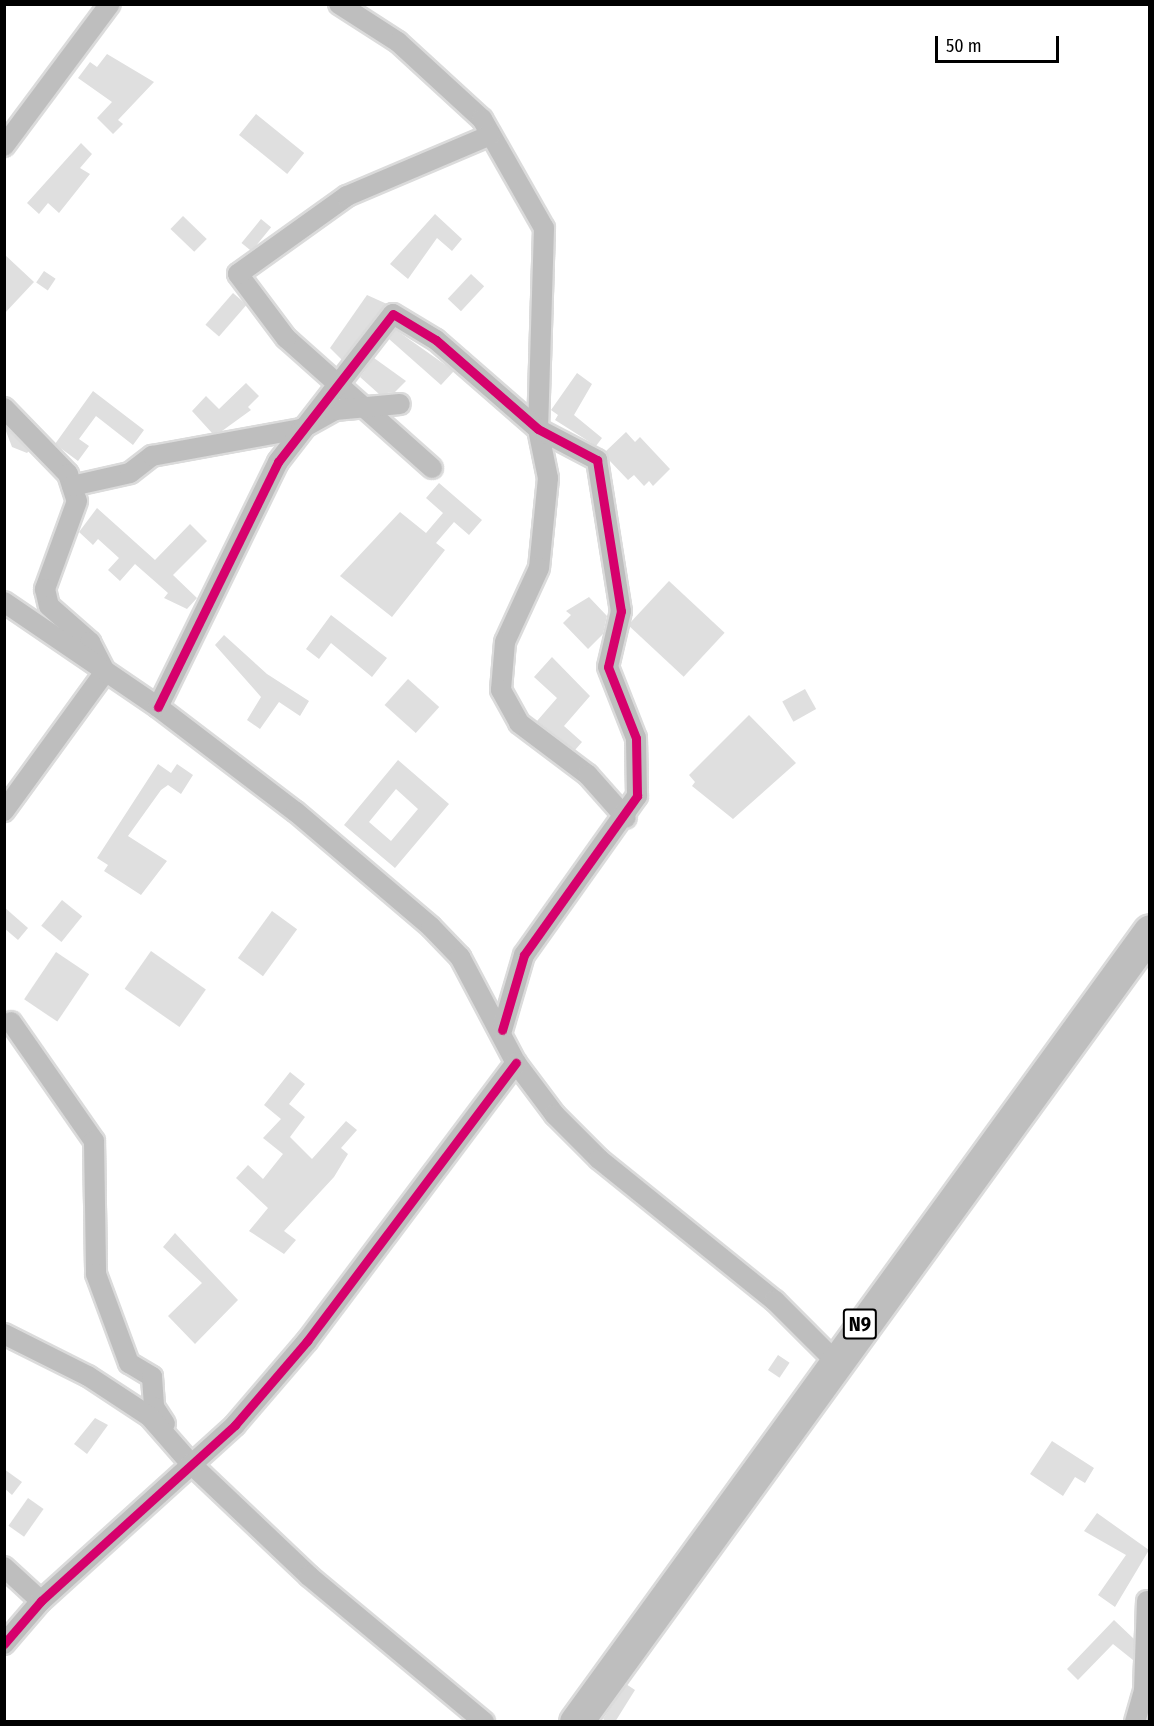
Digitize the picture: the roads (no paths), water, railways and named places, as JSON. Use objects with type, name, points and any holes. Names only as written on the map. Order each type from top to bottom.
[{"type":"highway","name":"N9","points":[[576,1722],[834,1360],[1149,931]]},
{"type":"street","points":[[4,146],[72,62],[110,4]]},
{"type":"street","points":[[339,4],[398,42],[482,120],[544,228],[538,429],[548,478],[539,568],[505,642],[501,690],[519,723],[588,775],[627,818]]},
{"type":"street","points":[[432,468],[335,387],[256,304],[238,274],[347,196],[491,135]]},
{"type":"street","points":[[158,707],[278,462],[301,429],[393,315],[436,340],[538,429],[580,446],[597,459],[602,478],[621,611],[608,667],[636,738],[637,796],[627,818],[590,858],[524,956],[502,1030]]},
{"type":"street","points":[[72,486],[130,474],[152,456],[301,429],[335,410],[400,404]]},
{"type":"street","points":[[4,408],[68,474],[77,501],[45,589],[49,606],[90,642],[105,672]]},
{"type":"street","points":[[4,602],[158,707],[296,812],[431,927],[460,957],[502,1030],[516,1063],[555,1115],[599,1159],[775,1301],[834,1360]]},
{"type":"street","points":[[4,811],[105,672]]},
{"type":"street","points":[[10,1022],[94,1141],[96,1274],[103,1302],[129,1363],[152,1377],[154,1407],[191,1464]]},
{"type":"street","points":[[4,1644],[41,1601],[235,1425],[307,1341],[516,1063]]},
{"type":"street","points":[[4,1334],[88,1376],[149,1416],[191,1464],[309,1576],[484,1722]]},
{"type":"street","points":[[4,1567],[41,1601]]},
{"type":"street","points":[[1135,1722],[1144,1691],[1147,1602]]}]
